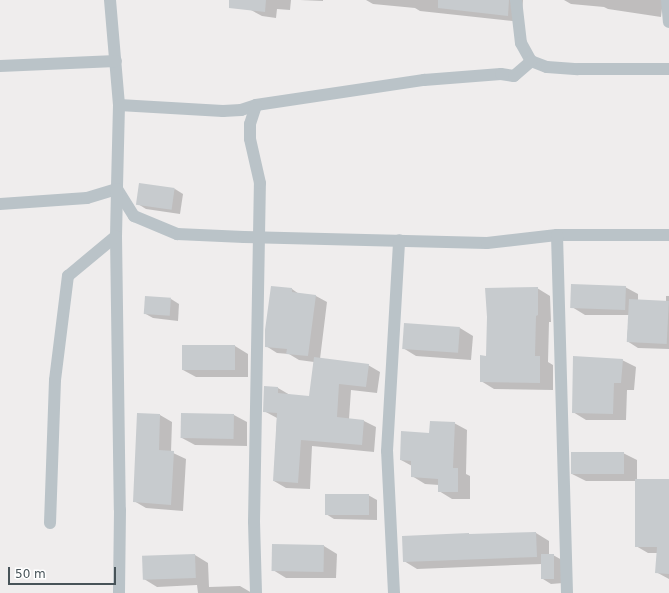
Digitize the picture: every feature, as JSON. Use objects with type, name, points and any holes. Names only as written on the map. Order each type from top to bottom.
[{"type":"street","points":[[110,0],[119,105],[116,236],[120,510],[119,593]]},
{"type":"street","points":[[516,0],[521,43],[531,61],[547,67],[578,69],[669,69]]},
{"type":"street","points":[[667,0],[669,22]]},
{"type":"street","points":[[0,66],[116,61]]},
{"type":"street","points":[[119,105],[223,111],[242,110],[256,105],[424,80],[501,74],[514,76],[531,61]]},
{"type":"street","points":[[256,105],[250,124],[250,139],[260,183],[254,522],[256,593]]},
{"type":"street","points":[[117,189],[134,216],[177,234],[487,243],[557,234],[669,234]]},
{"type":"street","points":[[0,204],[87,198],[117,189]]},
{"type":"street","points":[[557,234],[567,593]]},
{"type":"street","points":[[50,523],[55,380],[68,276],[116,236]]},
{"type":"street","points":[[394,593],[387,450],[399,240]]},
{"type":"building","points":[[229,0],[266,0],[265,12],[229,8]]},
{"type":"building","points":[[438,0],[509,0],[508,16],[438,8]]},
{"type":"building","points":[[139,183],[175,188],[172,210],[136,205]]},
{"type":"building","points":[[571,284],[626,286],[625,310],[570,308]]},
{"type":"building","points":[[271,286],[292,288],[292,292],[316,295],[308,356],[286,354],[287,349],[265,347],[265,330]]},
{"type":"building","points":[[538,287],[538,315],[536,316],[535,356],[540,356],[540,383],[480,382],[480,355],[486,356],[487,317],[485,288]]},
{"type":"building","points":[[145,296],[171,298],[170,316],[144,314]]},
{"type":"building","points":[[629,299],[669,301],[667,344],[627,342]]},
{"type":"building","points":[[404,323],[460,327],[458,353],[402,349]]},
{"type":"building","points":[[182,345],[235,345],[235,370],[182,370]]},
{"type":"building","points":[[573,356],[623,359],[621,383],[614,383],[613,414],[572,413]]},
{"type":"building","points":[[314,357],[369,364],[366,387],[339,384],[337,417],[364,420],[362,445],[301,440],[298,483],[273,481],[277,413],[263,412],[264,386],[278,387],[278,393],[309,396]]},
{"type":"building","points":[[137,413],[160,414],[159,450],[174,451],[171,505],[133,502]]},
{"type":"building","points":[[181,413],[234,414],[234,439],[181,438]]},
{"type":"building","points":[[430,421],[455,422],[453,468],[458,468],[458,492],[438,492],[438,479],[411,477],[411,461],[400,460],[401,431],[429,433]]},
{"type":"building","points":[[571,452],[624,452],[624,474],[571,474]]},
{"type":"building","points":[[635,479],[669,479],[669,574],[655,573],[657,547],[635,547]]},
{"type":"building","points":[[325,494],[369,494],[369,515],[325,515]]},
{"type":"building","points":[[536,532],[537,557],[403,562],[402,536]]},
{"type":"building","points":[[272,544],[324,545],[324,572],[272,571]]},
{"type":"building","points":[[195,554],[196,578],[143,580],[142,556]]},
{"type":"building","points":[[541,554],[554,554],[554,579],[541,579]]}]
